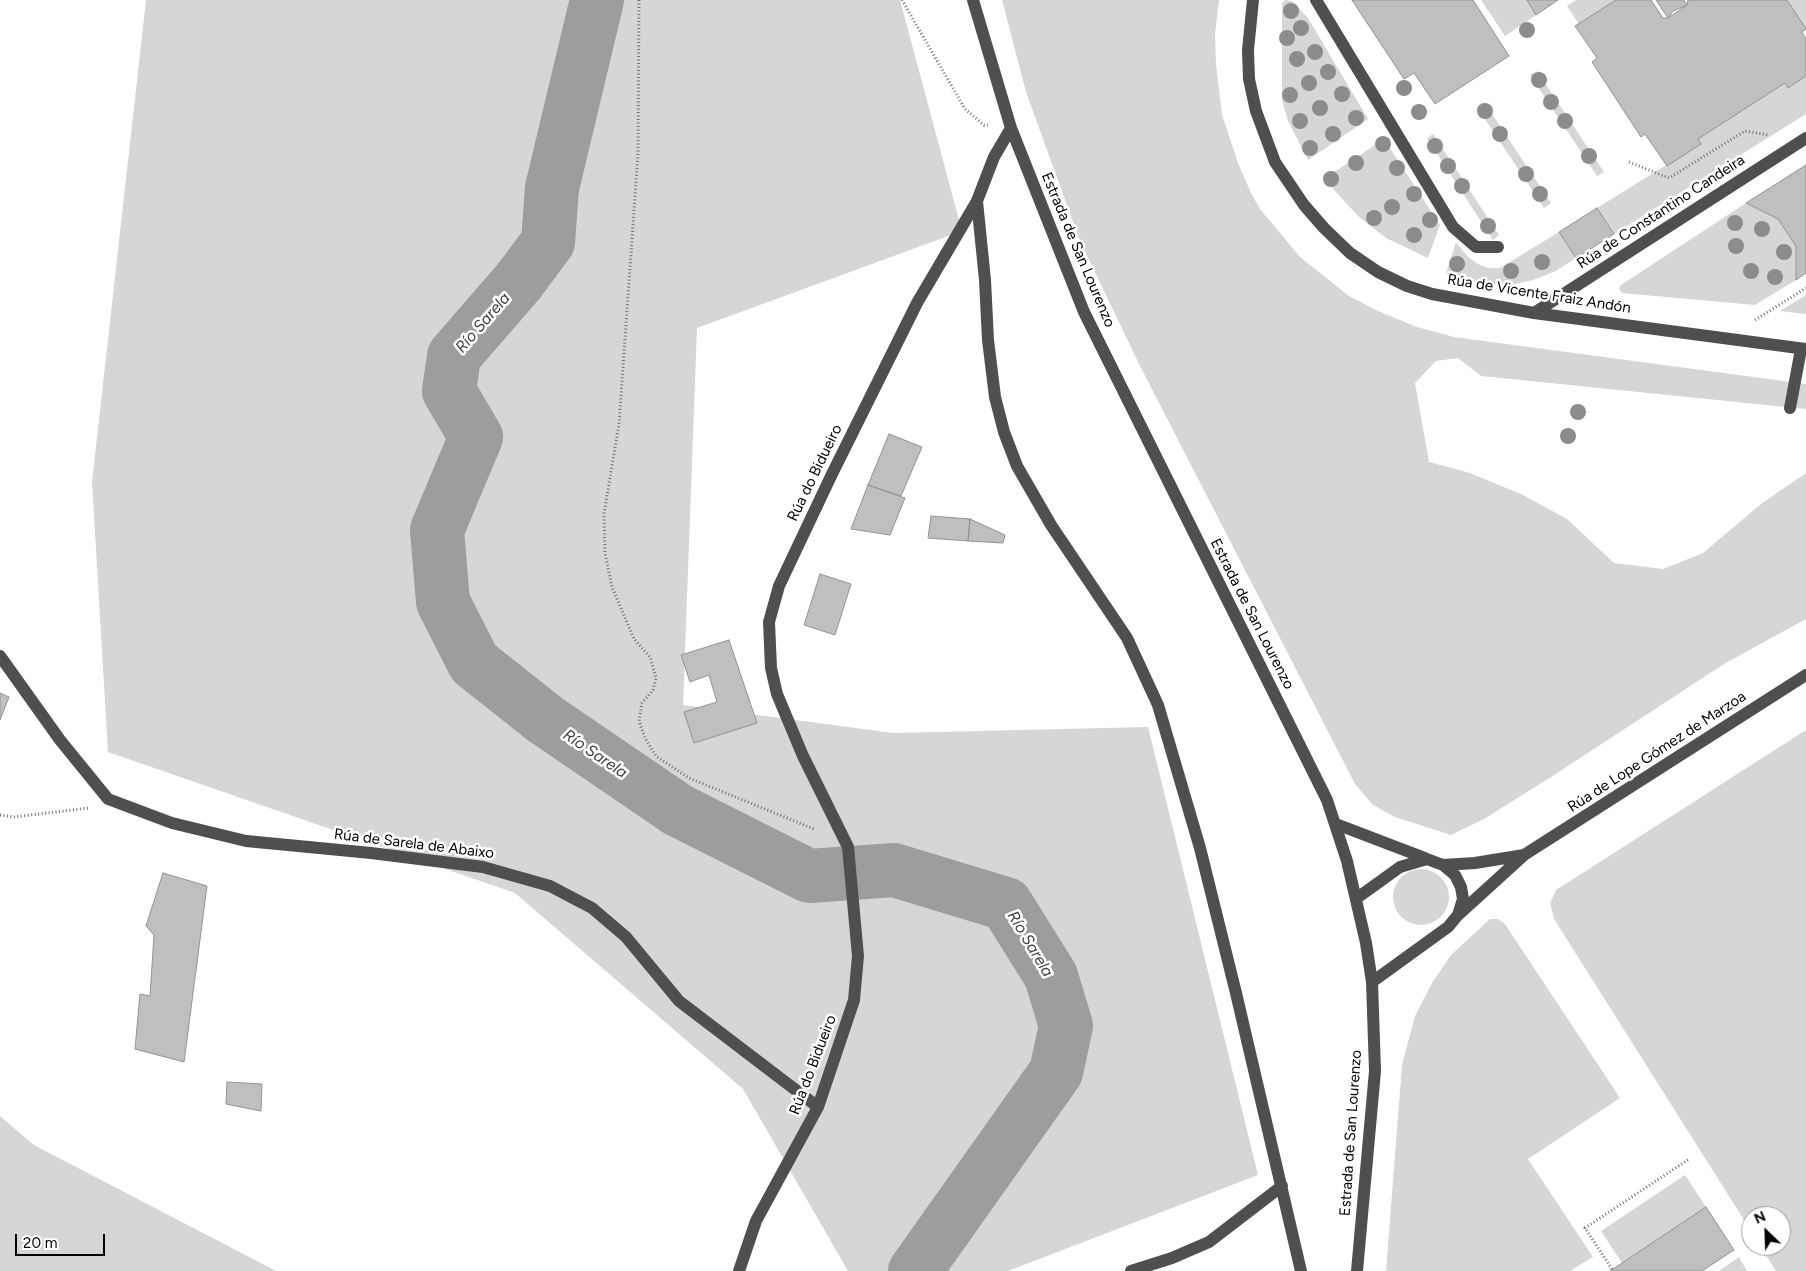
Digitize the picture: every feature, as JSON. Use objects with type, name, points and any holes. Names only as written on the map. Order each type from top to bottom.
[{"type":"street","name":"Estrada de San Lourenzo","points":[[973,0],[1011,128],[1084,312],[1327,800],[1336,824],[1357,898],[1372,982],[1375,1072],[1357,1271]]},
{"type":"street","name":"Rúa de Vicente Fraiz Andón","points":[[1253,0],[1248,50],[1249,79],[1256,111],[1275,162],[1304,205],[1324,228],[1350,252],[1378,272],[1407,286],[1432,294],[1534,313],[1803,349]]},
{"type":"street","points":[[1316,0],[1453,228],[1476,247],[1498,247]]},
{"type":"street","name":"Rúa do Bidueiro","points":[[739,1271],[756,1221],[818,1107],[854,1000],[858,956],[848,847],[802,756],[777,694],[771,668],[769,622],[779,586],[832,474],[917,303],[977,201],[994,157],[1011,128]]},
{"type":"street","name":"Rúa de Constantino Candeira","points":[[1534,313],[1806,138]]},
{"type":"street","points":[[977,201],[985,280],[989,349],[995,397],[1004,432],[1017,466],[1051,526],[1127,638],[1158,705],[1202,858],[1301,1271]]},
{"type":"street","points":[[1790,408],[1803,349]]},
{"type":"street","points":[[0,656],[60,740],[108,799]]},
{"type":"street","name":"Rúa de Lope Gómez de Marzoa","points":[[1372,982],[1436,938],[1524,854],[1806,675]]},
{"type":"street","name":"Rúa de Sarela de Abaixo","points":[[108,799],[172,823],[246,841],[483,866],[550,886],[592,908],[626,937],[679,1001],[818,1107]]},
{"type":"street","name":"Rúa de Lope Gómez de Marzoa","points":[[1336,824],[1443,865],[1455,875],[1461,887],[1463,899],[1458,915]]},
{"type":"street","name":"Rúa de Lope Gómez de Marzoa","points":[[1443,865],[1475,864],[1524,854]]},
{"type":"street","points":[[1357,898],[1400,867],[1427,859]]},
{"type":"street","points":[[1131,1271],[1172,1258],[1209,1242],[1282,1186]]},
{"type":"path","points":[[639,0],[638,163],[620,424],[604,514],[605,553],[612,587],[634,639],[650,657],[656,678],[653,690],[642,703],[639,721],[645,738],[656,756],[689,778],[816,830]]},
{"type":"path","points":[[902,0],[965,109],[984,124],[1011,128]]},
{"type":"path","points":[[1629,162],[1669,178],[1745,131],[1779,136]]},
{"type":"path","points":[[1754,321],[1806,288]]},
{"type":"path","points":[[0,815],[13,817],[86,810],[108,799]]},
{"type":"path","points":[[1612,1269],[1585,1228],[1688,1159]]},
{"type":"shaded area","points":[[146,0],[900,0],[962,231],[697,328],[683,705],[893,733],[1148,727],[1258,1175],[1008,1271],[848,1271],[743,1089],[515,893],[108,752],[92,482]]},
{"type":"shaded area","points":[[1002,0],[1219,0],[1215,34],[1216,64],[1222,115],[1238,163],[1251,193],[1260,209],[1300,257],[1349,296],[1378,311],[1417,327],[1454,337],[1806,384],[1806,409],[1481,376],[1458,358],[1436,361],[1415,383],[1429,462],[1470,473],[1523,495],[1567,519],[1614,563],[1663,569],[1703,553],[1761,504],[1806,473],[1806,619],[1724,664],[1484,819],[1451,835],[1395,817],[1373,805],[1355,784],[1139,364],[1080,241],[1026,92]]},
{"type":"shaded area","points":[[1285,0],[1292,1],[1308,18],[1368,119],[1308,160],[1288,121],[1282,100],[1282,4]]},
{"type":"shaded area","points":[[1481,0],[1527,0],[1536,15],[1505,36]]},
{"type":"shaded area","points":[[1576,0],[1616,0],[1579,24],[1567,6]]},
{"type":"shaded area","points":[[1787,0],[1806,0],[1806,29]]},
{"type":"shaded area","points":[[1537,71],[1604,172],[1597,176],[1530,75]]},
{"type":"shaded area","points":[[1806,76],[1806,114],[1614,234],[1597,208],[1700,144],[1698,139],[1785,83]]},
{"type":"shaded area","points":[[1484,102],[1551,203],[1544,208],[1477,107]]},
{"type":"shaded area","points":[[1433,134],[1499,235],[1493,240],[1427,138]]},
{"type":"shaded area","points":[[1384,139],[1440,225],[1428,258],[1386,238],[1359,217],[1324,179]]},
{"type":"shaded area","points":[[1746,203],[1778,219],[1796,246],[1796,280],[1755,305],[1622,293],[1619,289],[1621,285]]},
{"type":"shaded area","points":[[1559,232],[1576,258],[1556,271],[1533,280],[1511,285],[1482,284],[1446,273],[1456,242],[1467,256],[1478,264],[1488,268],[1500,268]]},
{"type":"shaded area","points":[[1806,295],[1806,314],[1780,311]]},
{"type":"shaded area","points":[[1806,730],[1806,1271],[1776,1271],[1766,1256],[1791,1256],[1791,1206],[1741,1206],[1741,1215],[1554,919],[1550,903],[1556,890]]},
{"type":"shaded area","points":[[1421,869],[1432,871],[1441,877],[1447,886],[1449,897],[1447,908],[1441,917],[1432,923],[1421,925],[1410,923],[1401,917],[1395,908],[1393,897],[1395,886],[1401,877],[1410,871]]},
{"type":"shaded area","points":[[1490,919],[1498,919],[1505,924],[1620,1098],[1528,1159],[1593,1257],[1570,1271],[1386,1271],[1402,1065],[1415,1016],[1432,983],[1451,955]]},
{"type":"shaded area","points":[[0,1116],[34,1145],[276,1271],[0,1271]]},
{"type":"shaded area","points":[[1685,1175],[1706,1207],[1622,1263],[1601,1231]]},
{"type":"shaded area","points":[[1739,1257],[1747,1271],[1719,1271]]},
{"type":"building","points":[[1352,0],[1473,0],[1509,56],[1435,104],[1414,73],[1404,79]]},
{"type":"building","points":[[1527,0],[1558,0],[1536,15]]},
{"type":"building","points":[[1616,0],[1651,0],[1663,18],[1668,18],[1673,11],[1687,5],[1688,0],[1787,0],[1806,29],[1802,32],[1806,39],[1806,76],[1788,88],[1785,83],[1698,139],[1701,144],[1667,166],[1645,134],[1641,137],[1592,62],[1597,58],[1575,26]]},
{"type":"building","points":[[1656,0],[1684,0],[1687,5],[1668,18]]},
{"type":"building","points":[[1806,165],[1806,273],[1796,280],[1796,246],[1778,219],[1746,203]]},
{"type":"building","points":[[1597,208],[1614,234],[1576,258],[1559,232]]},
{"type":"building","points":[[889,434],[922,447],[901,496],[868,485]]},
{"type":"building","points":[[868,485],[905,498],[890,535],[851,529]]},
{"type":"building","points":[[931,516],[970,519],[968,541],[928,538]]},
{"type":"building","points":[[970,519],[1005,535],[1003,543],[968,541]]},
{"type":"building","points":[[820,574],[851,584],[835,635],[804,625]]},
{"type":"building","points":[[729,640],[757,723],[694,743],[684,712],[717,702],[709,675],[690,682],[681,655]]},
{"type":"building","points":[[0,693],[9,697],[0,720]]},
{"type":"building","points":[[163,873],[207,886],[184,1062],[135,1049],[140,994],[150,996],[154,935],[146,926]]},
{"type":"building","points":[[227,1082],[262,1084],[261,1111],[226,1104]]},
{"type":"building","points":[[1706,1207],[1734,1250],[1702,1271],[1610,1271]]},
{"type":"waterway","name":"Río Sarela","points":[[597,0],[552,188],[548,242],[519,281],[454,356],[449,391],[476,437],[437,530],[443,602],[474,663],[546,720],[678,810],[809,876],[894,870],[1006,904],[1051,976],[1066,1026],[1056,1072],[915,1271]]}]
